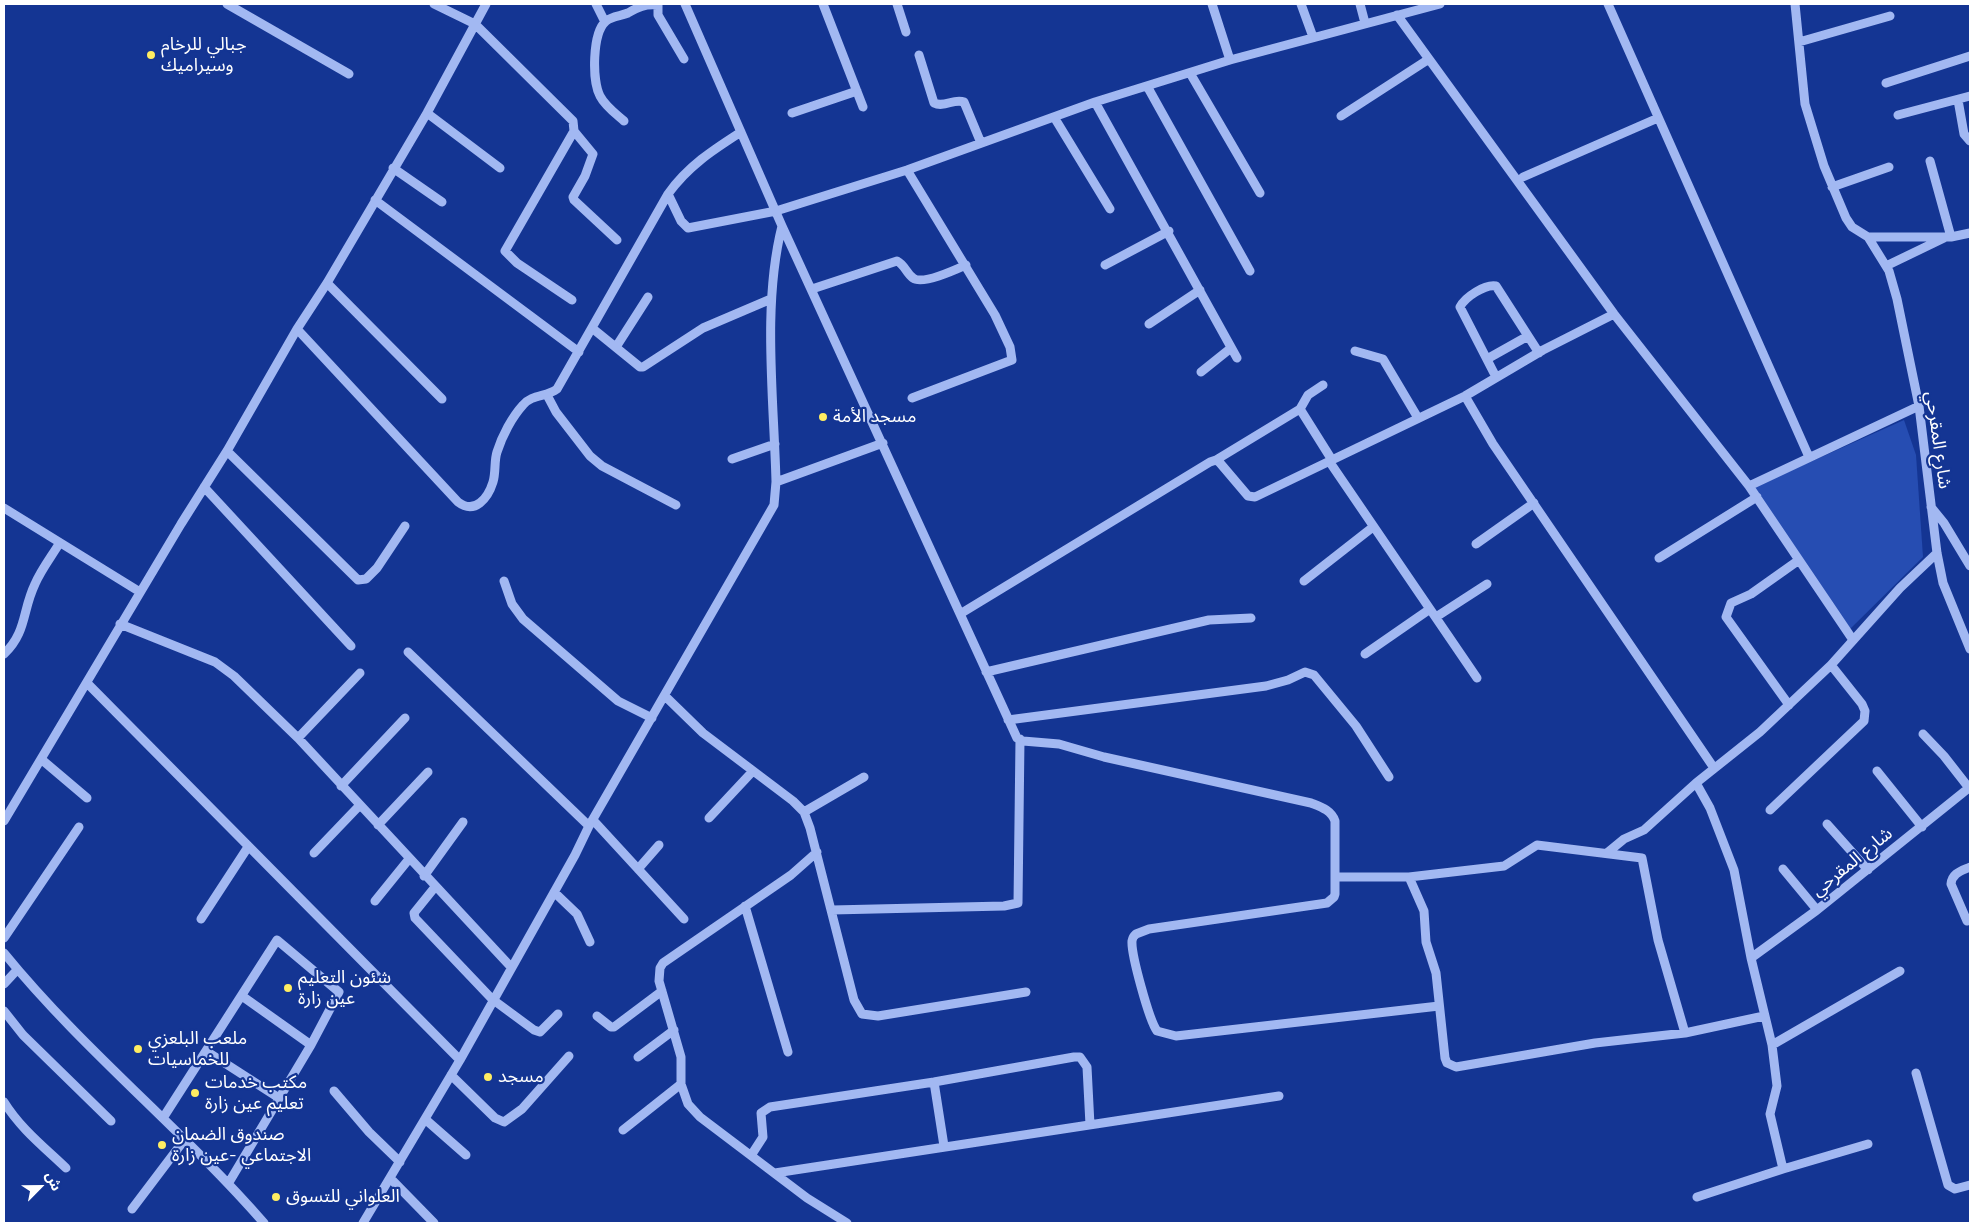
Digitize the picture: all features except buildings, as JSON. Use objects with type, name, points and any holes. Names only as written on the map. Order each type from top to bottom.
[{"type":"street","points":[[227,4],[349,74]]},
{"type":"street","points":[[434,4],[474,24],[572,121],[574,131],[593,154],[585,176],[573,197],[574,200],[617,240]]},
{"type":"street","points":[[4,821],[120,624],[228,451],[297,329],[327,283],[427,113],[486,4]]},
{"type":"street","points":[[596,4],[605,22]]},
{"type":"street","points":[[624,122],[604,103],[596,84],[596,50],[605,22],[640,7],[657,4],[658,15],[684,58]]},
{"type":"street","points":[[685,4],[782,226],[883,443],[1008,720],[1020,739],[1019,900],[1016,905],[832,910]]},
{"type":"street","points":[[823,4],[863,107]]},
{"type":"street","points":[[897,4],[906,32]]},
{"type":"street","points":[[1212,4],[1230,60]]},
{"type":"street","points":[[1301,4],[1313,36]]},
{"type":"street","points":[[1360,4],[1365,24]]},
{"type":"street","points":[[1608,4],[1809,457]]},
{"type":"street","name":"شارع المقرحي","points":[[1795,4],[1805,104],[1838,205],[1852,227],[1868,237],[1886,266],[1897,299],[1919,406],[1937,553],[1944,583],[1970,649]]},
{"type":"street","points":[[668,194],[680,221],[688,228],[776,211],[907,170],[1096,102],[1190,72],[1313,36],[1435,5]]},
{"type":"street","points":[[1397,15],[1614,314],[1749,486],[1853,640]]},
{"type":"street","points":[[1799,42],[1890,16]]},
{"type":"street","points":[[919,55],[934,104],[940,106],[960,100],[964,102],[981,143]]},
{"type":"street","points":[[1886,83],[1970,56]]},
{"type":"street","points":[[1341,116],[1429,59]]},
{"type":"street","points":[[1190,72],[1260,193]]},
{"type":"street","points":[[1147,86],[1250,271]]},
{"type":"street","points":[[792,113],[857,91]]},
{"type":"street","points":[[1898,115],[1970,96]]},
{"type":"street","points":[[1958,100],[1964,134],[1970,141]]},
{"type":"street","points":[[1096,102],[1237,358]]},
{"type":"street","points":[[427,113],[500,168]]},
{"type":"street","points":[[1054,117],[1110,209]]},
{"type":"street","points":[[1524,177],[1658,118]]},
{"type":"street","points":[[572,300],[517,263],[505,251],[574,131]]},
{"type":"street","points":[[297,329],[464,507],[471,508],[479,505],[494,482],[497,451],[522,405],[534,397],[547,395],[557,389],[668,194],[700,159],[742,132]]},
{"type":"street","points":[[1930,161],[1949,237]]},
{"type":"street","points":[[1832,187],[1889,167]]},
{"type":"street","points":[[393,168],[442,202]]},
{"type":"street","points":[[907,170],[995,315],[1010,347],[1012,360],[912,398]]},
{"type":"street","points":[[375,200],[579,352]]},
{"type":"street","points":[[363,1223],[460,1060],[492,999],[554,892],[591,823],[774,505],[776,482],[771,299],[776,254],[782,226]]},
{"type":"street","points":[[1105,266],[1169,232]]},
{"type":"street","points":[[1886,266],[1949,237],[1970,232]]},
{"type":"street","points":[[1868,237],[1949,237]]},
{"type":"street","points":[[812,289],[897,261],[902,264],[913,278],[919,280],[943,275],[966,265]]},
{"type":"street","points":[[327,283],[442,399]]},
{"type":"street","points":[[1496,377],[1460,307],[1463,301],[1491,285],[1496,286],[1539,353]]},
{"type":"street","points":[[1149,324],[1200,290]]},
{"type":"street","points":[[616,347],[648,297]]},
{"type":"street","points":[[592,328],[643,367],[703,328],[771,299]]},
{"type":"street","points":[[1216,460],[1252,498],[1268,493],[1331,460],[1465,396],[1539,353],[1614,314]]},
{"type":"street","points":[[1487,359],[1528,336]]},
{"type":"street","points":[[1201,372],[1231,348]]},
{"type":"street","points":[[1356,351],[1383,359],[1418,418]]},
{"type":"street","points":[[960,614],[1188,474],[1216,460],[1300,409],[1308,395],[1323,385]]},
{"type":"street","points":[[547,395],[556,412],[590,456],[602,466],[676,506]]},
{"type":"street","points":[[1465,396],[1493,444],[1714,768]]},
{"type":"street","points":[[1749,486],[1919,406]]},
{"type":"street","points":[[1300,409],[1374,527],[1477,678]]},
{"type":"street","points":[[776,482],[883,443]]},
{"type":"street","points":[[732,459],[775,444]]},
{"type":"street","points":[[228,451],[358,580],[366,579],[373,572],[405,526]]},
{"type":"street","points":[[204,487],[351,646]]},
{"type":"street","points":[[1659,558],[1757,497]]},
{"type":"street","points":[[1476,544],[1534,503]]},
{"type":"street","points":[[1931,507],[1944,522],[1970,566]]},
{"type":"street","points":[[4,508],[59,544],[140,592]]},
{"type":"street","points":[[1304,581],[1374,527]]},
{"type":"street","points":[[4,654],[21,633],[26,607],[35,583],[59,544]]},
{"type":"street","points":[[1607,853],[1624,839],[1644,830],[1696,783],[1760,732],[1790,705],[1831,665],[1900,588],[1937,553]]},
{"type":"street","points":[[1790,705],[1726,617],[1731,603],[1751,594],[1799,560]]},
{"type":"street","points":[[504,581],[512,604],[523,619],[618,701],[652,718]]},
{"type":"street","points":[[1436,618],[1488,584]]},
{"type":"street","points":[[1365,654],[1430,609]]},
{"type":"street","points":[[986,672],[1209,620],[1251,618]]},
{"type":"street","points":[[120,624],[220,665],[298,738],[340,786],[511,967]]},
{"type":"street","points":[[408,652],[591,823],[638,869],[684,919]]},
{"type":"street","points":[[1770,810],[1864,721],[1865,711],[1862,704],[1831,665]]},
{"type":"street","points":[[1008,720],[1266,686],[1288,680],[1305,672],[1314,675],[1356,726],[1389,777]]},
{"type":"street","points":[[298,738],[360,674]]},
{"type":"street","points":[[86,683],[460,1060]]},
{"type":"street","points":[[665,696],[703,733],[752,772],[793,801],[804,812],[817,852],[854,1000],[862,1014],[878,1016],[1026,992]]},
{"type":"street","points":[[340,786],[405,718]]},
{"type":"street","points":[[1922,734],[1944,756],[1969,788]]},
{"type":"street","points":[[1020,739],[1059,744],[1104,757],[1321,806],[1331,813],[1335,821],[1334,898],[1319,906],[1149,929],[1136,934],[1132,942],[1137,968],[1151,1022],[1156,1031],[1176,1036],[1439,1006]]},
{"type":"street","points":[[41,759],[87,798]]},
{"type":"street","points":[[1877,771],[1922,827]]},
{"type":"street","points":[[378,825],[428,772]]},
{"type":"street","points":[[708,818],[752,772]]},
{"type":"street","points":[[804,812],[864,776]]},
{"type":"street","points":[[1696,783],[1710,808],[1734,870],[1751,958],[1772,1045],[1776,1086],[1770,1114],[1783,1169]]},
{"type":"street","name":"شارع المقرحي","points":[[1751,958],[1817,910],[1969,788]]},
{"type":"street","points":[[314,852],[359,806]]},
{"type":"street","points":[[424,876],[462,822]]},
{"type":"street","points":[[1827,824],[1868,870]]},
{"type":"street","points":[[4,938],[78,827]]},
{"type":"street","points":[[638,869],[659,845]]},
{"type":"street","points":[[1335,877],[1410,877],[1504,866],[1538,845],[1642,858],[1658,940],[1685,1033]]},
{"type":"street","points":[[201,919],[248,847]]},
{"type":"street","points":[[817,852],[791,875],[663,962],[658,974],[681,1058],[681,1084],[691,1108],[842,1222]]},
{"type":"street","points":[[375,901],[409,859]]},
{"type":"street","points":[[1967,921],[1951,884],[1951,878],[1970,866]]},
{"type":"street","points":[[1782,869],[1817,910]]},
{"type":"street","points":[[1410,877],[1424,911],[1426,942],[1436,973],[1445,1058],[1447,1063],[1456,1067],[1595,1043],[1685,1033],[1764,1016]]},
{"type":"street","points":[[435,887],[417,908],[414,913],[415,918],[492,999],[534,1030],[540,1032],[558,1014]]},
{"type":"street","points":[[554,892],[577,914],[590,942]]},
{"type":"street","points":[[745,906],[788,1052]]},
{"type":"street","points":[[163,1118],[277,940],[339,992],[311,1045],[228,1184]]},
{"type":"street","points":[[4,954],[17,970],[185,1139],[264,1223]]},
{"type":"street","points":[[4,984],[17,970]]},
{"type":"street","points":[[1772,1045],[1900,971]]},
{"type":"street","points":[[597,1016],[610,1027],[614,1026],[662,991]]},
{"type":"street","points":[[242,996],[311,1045]]},
{"type":"street","points":[[4,1011],[23,1035],[111,1121]]},
{"type":"street","points":[[638,1057],[674,1030]]},
{"type":"street","points":[[206,1051],[279,1098]]},
{"type":"street","points":[[451,1075],[496,1118],[504,1122],[522,1109],[569,1056]]},
{"type":"street","points":[[752,1154],[763,1137],[761,1118],[765,1109],[1080,1057],[1087,1067],[1090,1125]]},
{"type":"street","points":[[1916,1073],[1948,1185],[1955,1189],[1970,1185]]},
{"type":"street","points":[[934,1082],[944,1146]]},
{"type":"street","points":[[623,1130],[681,1084]]},
{"type":"street","points":[[334,1091],[369,1132],[400,1162]]},
{"type":"street","points":[[775,1173],[1279,1096]]},
{"type":"street","points":[[4,1102],[21,1127],[32,1134],[66,1168]]},
{"type":"street","points":[[425,1119],[466,1155]]},
{"type":"street","points":[[132,1209],[185,1139]]},
{"type":"street","points":[[1697,1197],[1868,1144]]},
{"type":"street","points":[[390,1178],[434,1223]]},
{"type":"shaded area","points":[[1904,420],[1916,455],[1923,557],[1849,630],[1754,487]]},
{"type":"place","name":"جبالي للرخام وسيراميك","points":[[151,55]]},
{"type":"place","name":"مسجد الأمة","points":[[823,417]]},
{"type":"place","name":"شئون التعليم عين زارة","points":[[288,988]]},
{"type":"place","name":"ملعب البلعزي للخماسيات","points":[[138,1049]]},
{"type":"place","name":"مسجد","points":[[488,1077]]},
{"type":"place","name":"مكتب خدمات تعليم عين زارة","points":[[195,1093]]},
{"type":"place","name":"صندوق الضمان الاجتماعي -عين زارة","points":[[162,1145]]},
{"type":"place","name":"العلواني للتسوق","points":[[276,1197]]}]
